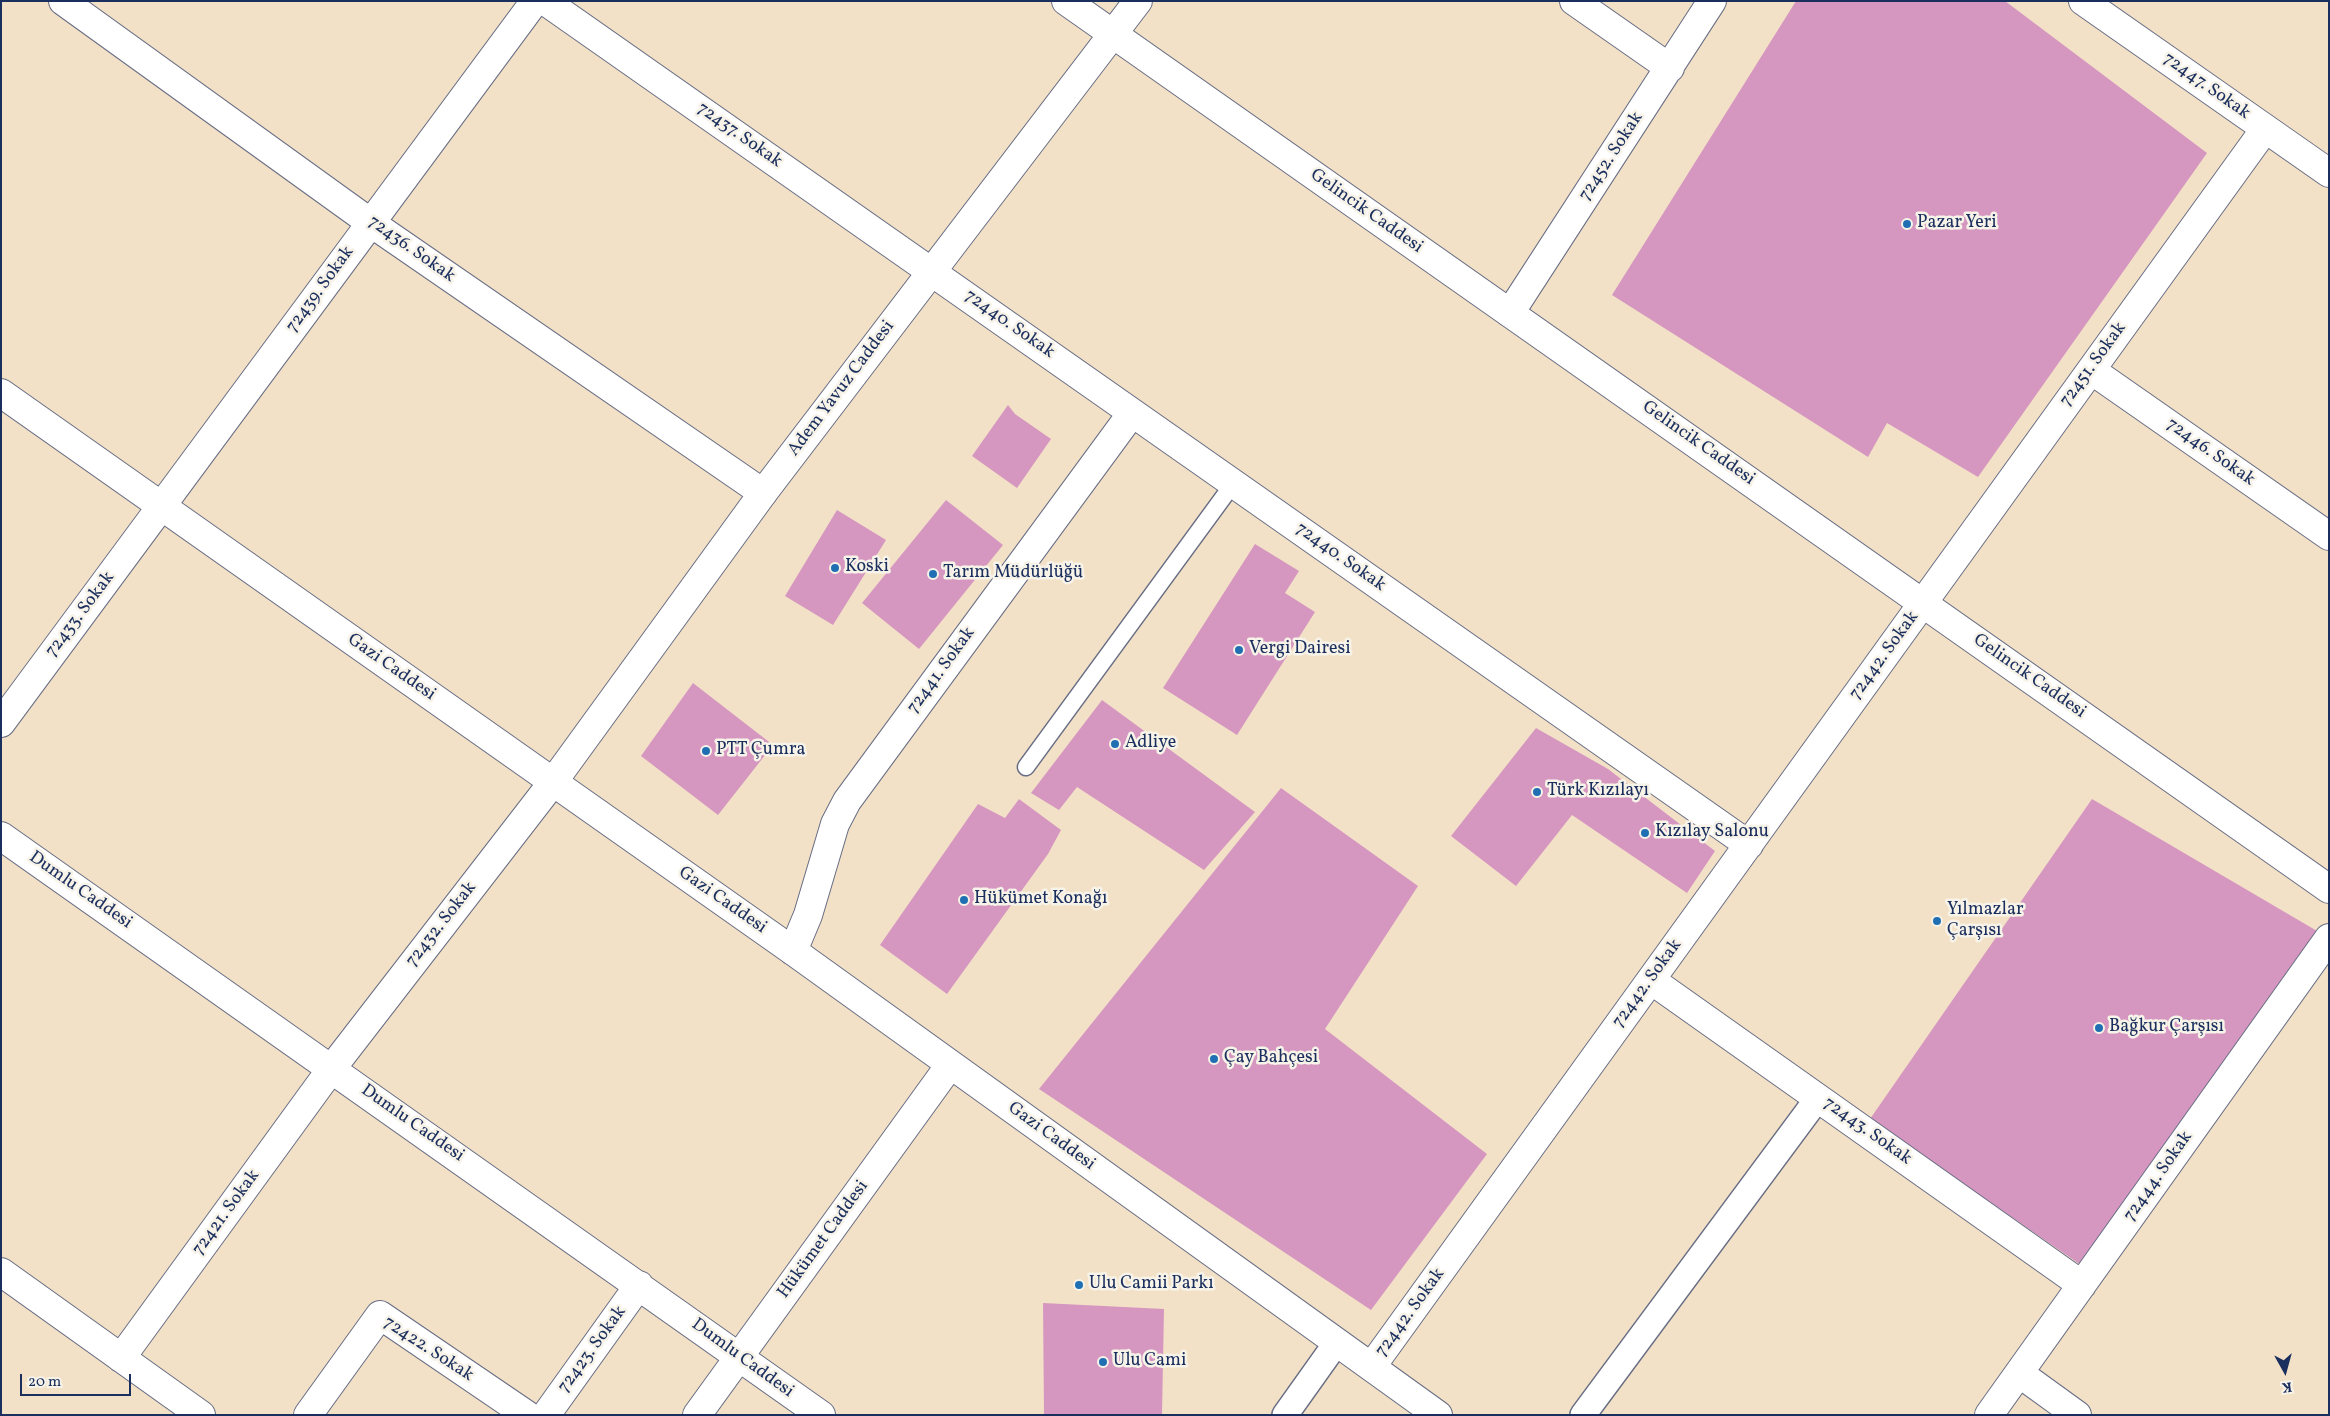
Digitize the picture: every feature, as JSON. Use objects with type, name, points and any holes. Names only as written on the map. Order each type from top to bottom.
[{"type":"street","name":"72436. Sokak","points":[[63,1],[371,223],[763,493]]},
{"type":"street","name":"72439. Sokak","points":[[161,507],[535,1]]},
{"type":"street","name":"72437. Sokak","points":[[545,1],[932,270]]},
{"type":"street","name":"Gelincik Caddesi","points":[[1066,1],[2329,889]]},
{"type":"street","name":"Adem Yavuz Caddesi","points":[[553,782],[763,493],[932,270],[1114,35],[1138,1]]},
{"type":"street","points":[[1574,1],[1670,68]]},
{"type":"street","name":"72452. Sokak","points":[[1510,313],[1712,1]]},
{"type":"street","name":"72447. Sokak","points":[[2083,1],[2329,173]]},
{"type":"street","name":"72451. Sokak","points":[[1923,602],[2265,129]]},
{"type":"street","name":"72440. Sokak","points":[[932,270],[1132,413],[1749,845]]},
{"type":"street","name":"72446. Sokak","points":[[2090,370],[2329,536]]},
{"type":"street","name":"Gazi Caddesi","points":[[1,393],[793,952],[1438,1415]]},
{"type":"street","name":"72441. Sokak","points":[[793,952],[808,915],[835,824],[847,800],[1132,413]]},
{"type":"street","name":"72433. Sokak","points":[[1,723],[161,507]]},
{"type":"street","name":"72442. Sokak","points":[[1372,1366],[1923,602]]},
{"type":"street","name":"72432. Sokak","points":[[332,1068],[553,782]]},
{"type":"street","name":"Dumlu Caddesi","points":[[1,836],[639,1285],[820,1415]]},
{"type":"street","name":"72444. Sokak","points":[[1989,1415],[2329,938]]},
{"type":"street","name":"72443. Sokak","points":[[1651,980],[2082,1285]]},
{"type":"street","name":"Hükümet Caddesi","points":[[697,1415],[950,1065]]},
{"type":"street","name":"72421. Sokak","points":[[121,1358],[332,1068]]},
{"type":"street","points":[[1583,1415],[1818,1098]]},
{"type":"street","points":[[1,1272],[201,1415]]},
{"type":"street","name":"72423. Sokak","points":[[546,1415],[639,1285]]},
{"type":"street","name":"72422. Sokak","points":[[308,1415],[380,1315],[527,1415]]},
{"type":"street","points":[[1285,1415],[1337,1342]]},
{"type":"street","points":[[2019,1373],[2078,1415]]},
{"type":"lane","points":[[1026,767],[1233,484]]},
{"type":"building","name":"Pazar Yeri","points":[[1796,1],[2005,1],[2207,153],[1978,477],[1887,423],[1868,457],[1612,295]]},
{"type":"building","points":[[1008,405],[1015,414],[1051,439],[1017,488],[972,456]]},
{"type":"building","name":"Tarım Müdürlüğü","points":[[946,500],[1003,545],[919,649],[862,603]]},
{"type":"building","name":"Koski","points":[[837,510],[886,540],[833,625],[785,596]]},
{"type":"building","name":"Vergi Dairesi","points":[[1255,544],[1299,571],[1285,593],[1315,612],[1237,735],[1163,688]]},
{"type":"building","name":"PTT Çumra","points":[[693,683],[773,745],[718,815],[641,756]]},
{"type":"building","name":"Adliye","points":[[1102,700],[1255,812],[1204,870],[1077,787],[1059,810],[1031,793]]},
{"type":"building","name":"Türk Kızılayı","points":[[1536,728],[1608,769],[1715,851],[1687,893],[1572,815],[1516,886],[1451,836]]},
{"type":"building","name":"Çay Bahçesi","points":[[1281,788],[1418,886],[1325,1029],[1487,1154],[1371,1310],[1039,1089]]},
{"type":"building","name":"Hükümet Konağı","points":[[1019,799],[1061,830],[1048,854],[947,994],[880,945],[978,804],[1005,818]]},
{"type":"building","name":"Bağkur Çarşısı","points":[[2092,799],[2329,938],[2091,1272],[1870,1119]]},
{"type":"building","name":"Ulu Cami","points":[[1043,1303],[1164,1309],[1162,1415],[1044,1415]]},
{"type":"place","name":"Pazar Yeri","points":[[1907,224]]},
{"type":"place","name":"Koski","points":[[835,568]]},
{"type":"place","name":"Tarım Müdürlüğü","points":[[933,574]]},
{"type":"place","name":"Vergi Dairesi","points":[[1239,650]]},
{"type":"place","name":"Adliye","points":[[1115,744]]},
{"type":"place","name":"PTT Çumra","points":[[706,751]]},
{"type":"place","name":"Türk Kızılayı","points":[[1537,792]]},
{"type":"place","name":"Kızılay Salonu","points":[[1645,833]]},
{"type":"place","name":"Hükümet Konağı","points":[[964,900]]},
{"type":"place","name":"Yılmazlar Çarşısı","points":[[1937,921]]},
{"type":"place","name":"Bağkur Çarşısı","points":[[2099,1028]]},
{"type":"place","name":"Çay Bahçesi","points":[[1214,1059]]},
{"type":"place","name":"Ulu Camii Parkı","points":[[1079,1285]]},
{"type":"place","name":"Ulu Cami","points":[[1103,1362]]}]
